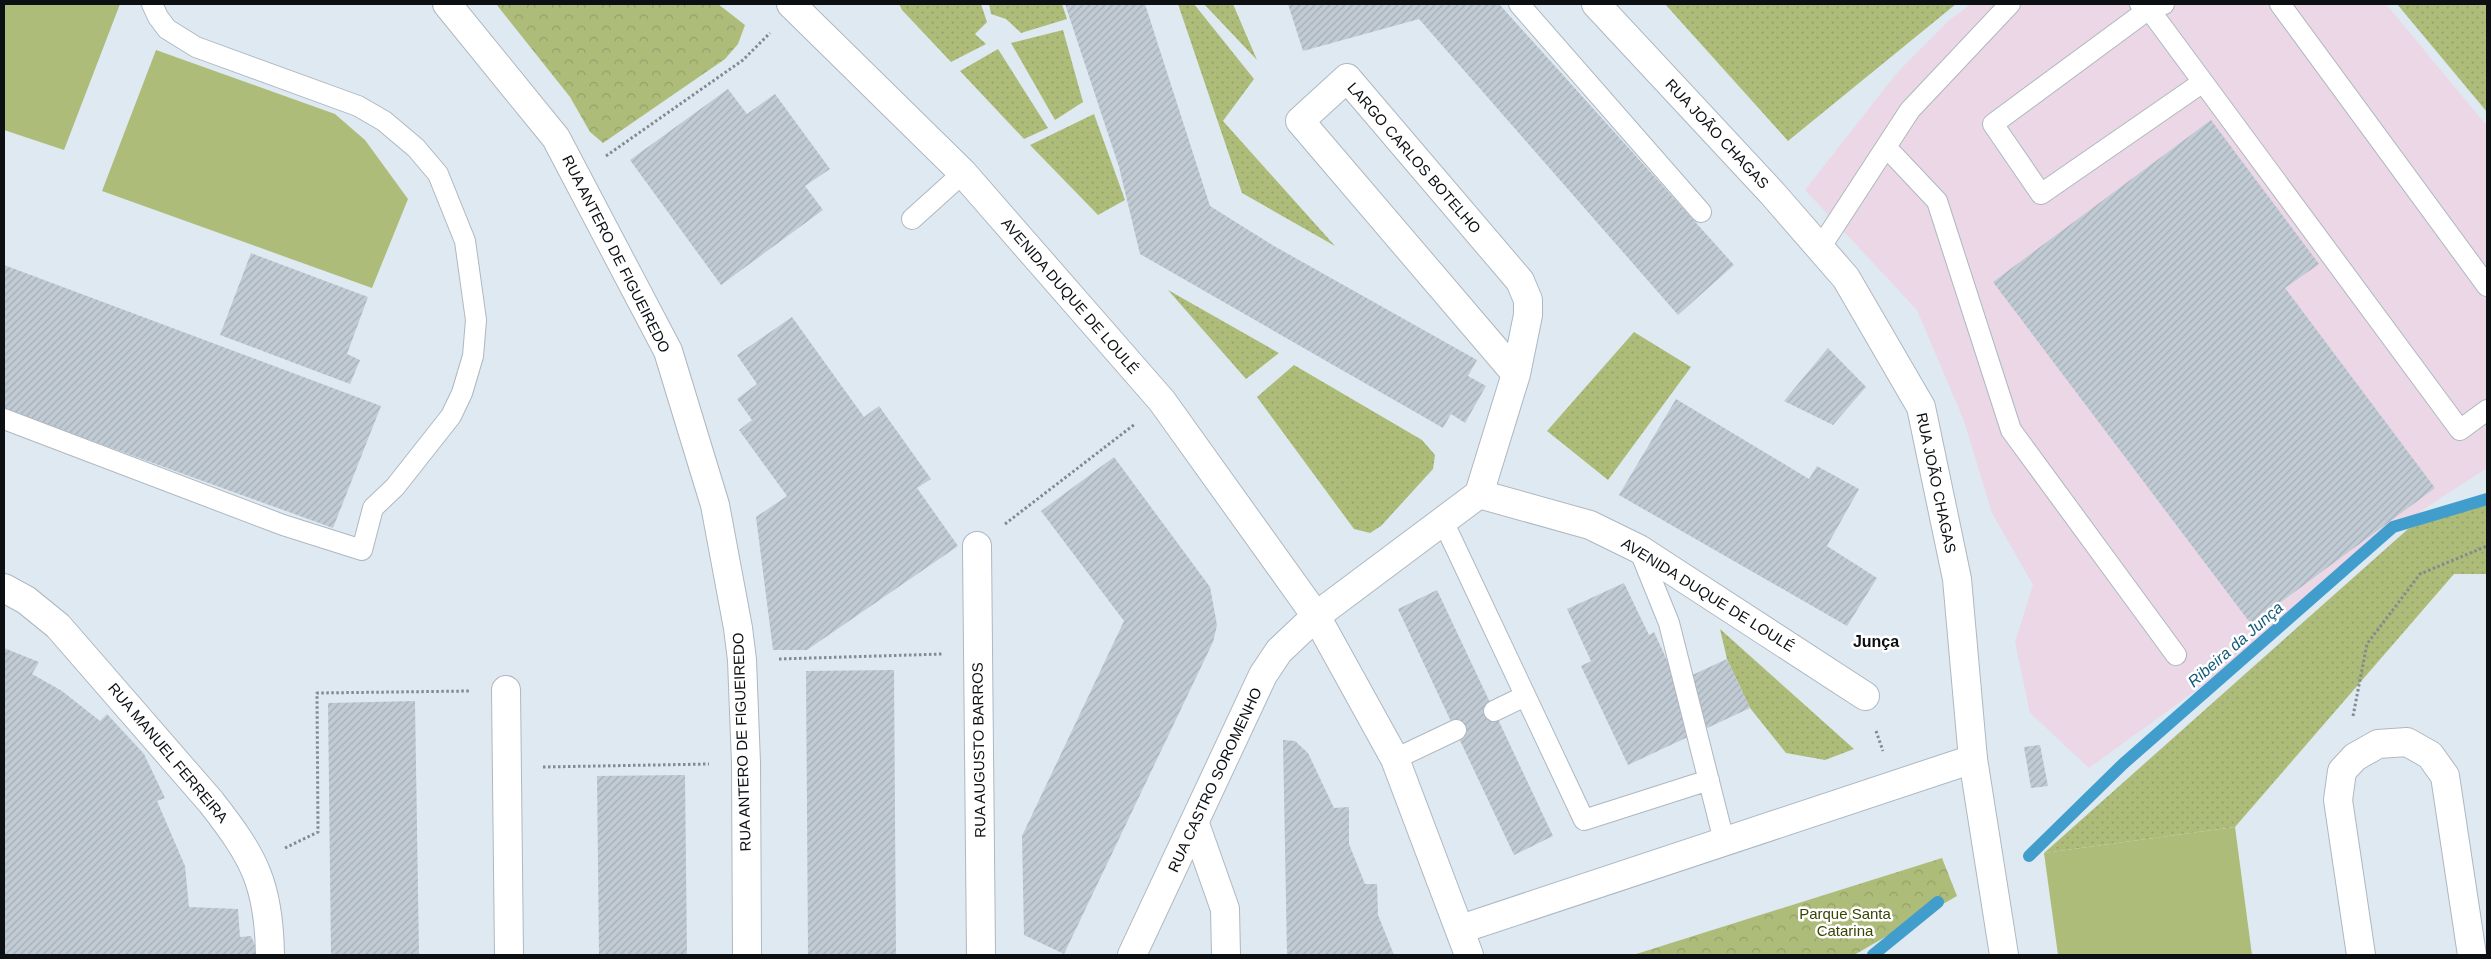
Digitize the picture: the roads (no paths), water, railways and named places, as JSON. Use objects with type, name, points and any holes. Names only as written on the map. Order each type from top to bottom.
[{"type":"street","name":"RUA ANTERO DE FIGUEIREDO","points":[[447,4],[556,138],[668,351],[715,505],[742,660],[746,763],[748,955]]},
{"type":"street","name":"AVENIDA DUQUE DE LOULÉ","points":[[791,4],[964,173],[1162,402],[1316,616],[1395,759],[1461,929],[1469,955]]},
{"type":"street","name":"RUA JOÃO CHAGAS","points":[[1596,4],[1846,278],[1921,407],[1957,579],[1973,759],[2004,955]]},
{"type":"street","name":"LARGO CARLOS BOTELHO","points":[[1479,494],[1516,374],[1528,315],[1528,300],[1520,281],[1347,78],[1300,121],[1516,374]]},
{"type":"street","name":"AVENIDA DUQUE DE LOULÉ","points":[[1479,494],[1590,524],[1639,549],[1865,696]]},
{"type":"street","points":[[1316,616],[1479,494]]},
{"type":"street","name":"RUA AUGUSTO BARROS","points":[[977,546],[982,955]]},
{"type":"street","name":"RUA MANUEL FERREIRA","points":[[4,588],[26,600],[58,626],[235,832],[253,863],[263,888],[270,918],[270,955]]},
{"type":"street","name":"RUA CASTRO SOROMENHO","points":[[1132,955],[1195,824],[1263,675],[1279,651],[1316,616]]},
{"type":"street","points":[[506,690],[509,955]]},
{"type":"street","points":[[2360,955],[2338,800],[2342,771],[2355,756],[2378,744],[2407,742],[2430,755],[2445,776],[2472,955]]},
{"type":"street","points":[[1461,929],[1973,759]]},
{"type":"street","points":[[1195,824],[1225,909],[1226,955]]},
{"type":"lane","points":[[4,420],[283,524],[362,550],[373,508],[395,487],[451,416],[462,393],[473,356],[476,320],[465,241],[438,174],[416,148],[384,121],[358,106],[196,47],[167,29],[158,17],[152,4]]},
{"type":"lane","points":[[1519,4],[1701,212]]},
{"type":"lane","points":[[1820,248],[1910,110],[2010,4]]},
{"type":"lane","points":[[2280,4],[2487,286]]},
{"type":"lane","points":[[2203,82],[2041,194],[1993,124],[2151,5],[2203,82],[2460,430],[2487,410]]},
{"type":"lane","points":[[1886,147],[1937,201],[2011,430],[2176,655]]},
{"type":"lane","points":[[912,219],[964,173]]},
{"type":"lane","points":[[1444,521],[1584,820],[1709,780]]},
{"type":"lane","points":[[1639,549],[1669,623],[1724,841]]},
{"type":"lane","points":[[1494,711],[1526,696]]},
{"type":"lane","points":[[1395,759],[1456,730]]},
{"type":"waterway","name":"Ribeira da Junça","points":[[2029,856],[2123,764],[2393,527],[2487,499]]},
{"type":"waterway","name":"Ribeira da Junça","points":[[1873,955],[1938,902]]},
{"type":"district","name":"Junça","points":[[1876,641]]},
{"type":"park label","name":"Parque Santa Catarina","points":[[1845,922]]}]
